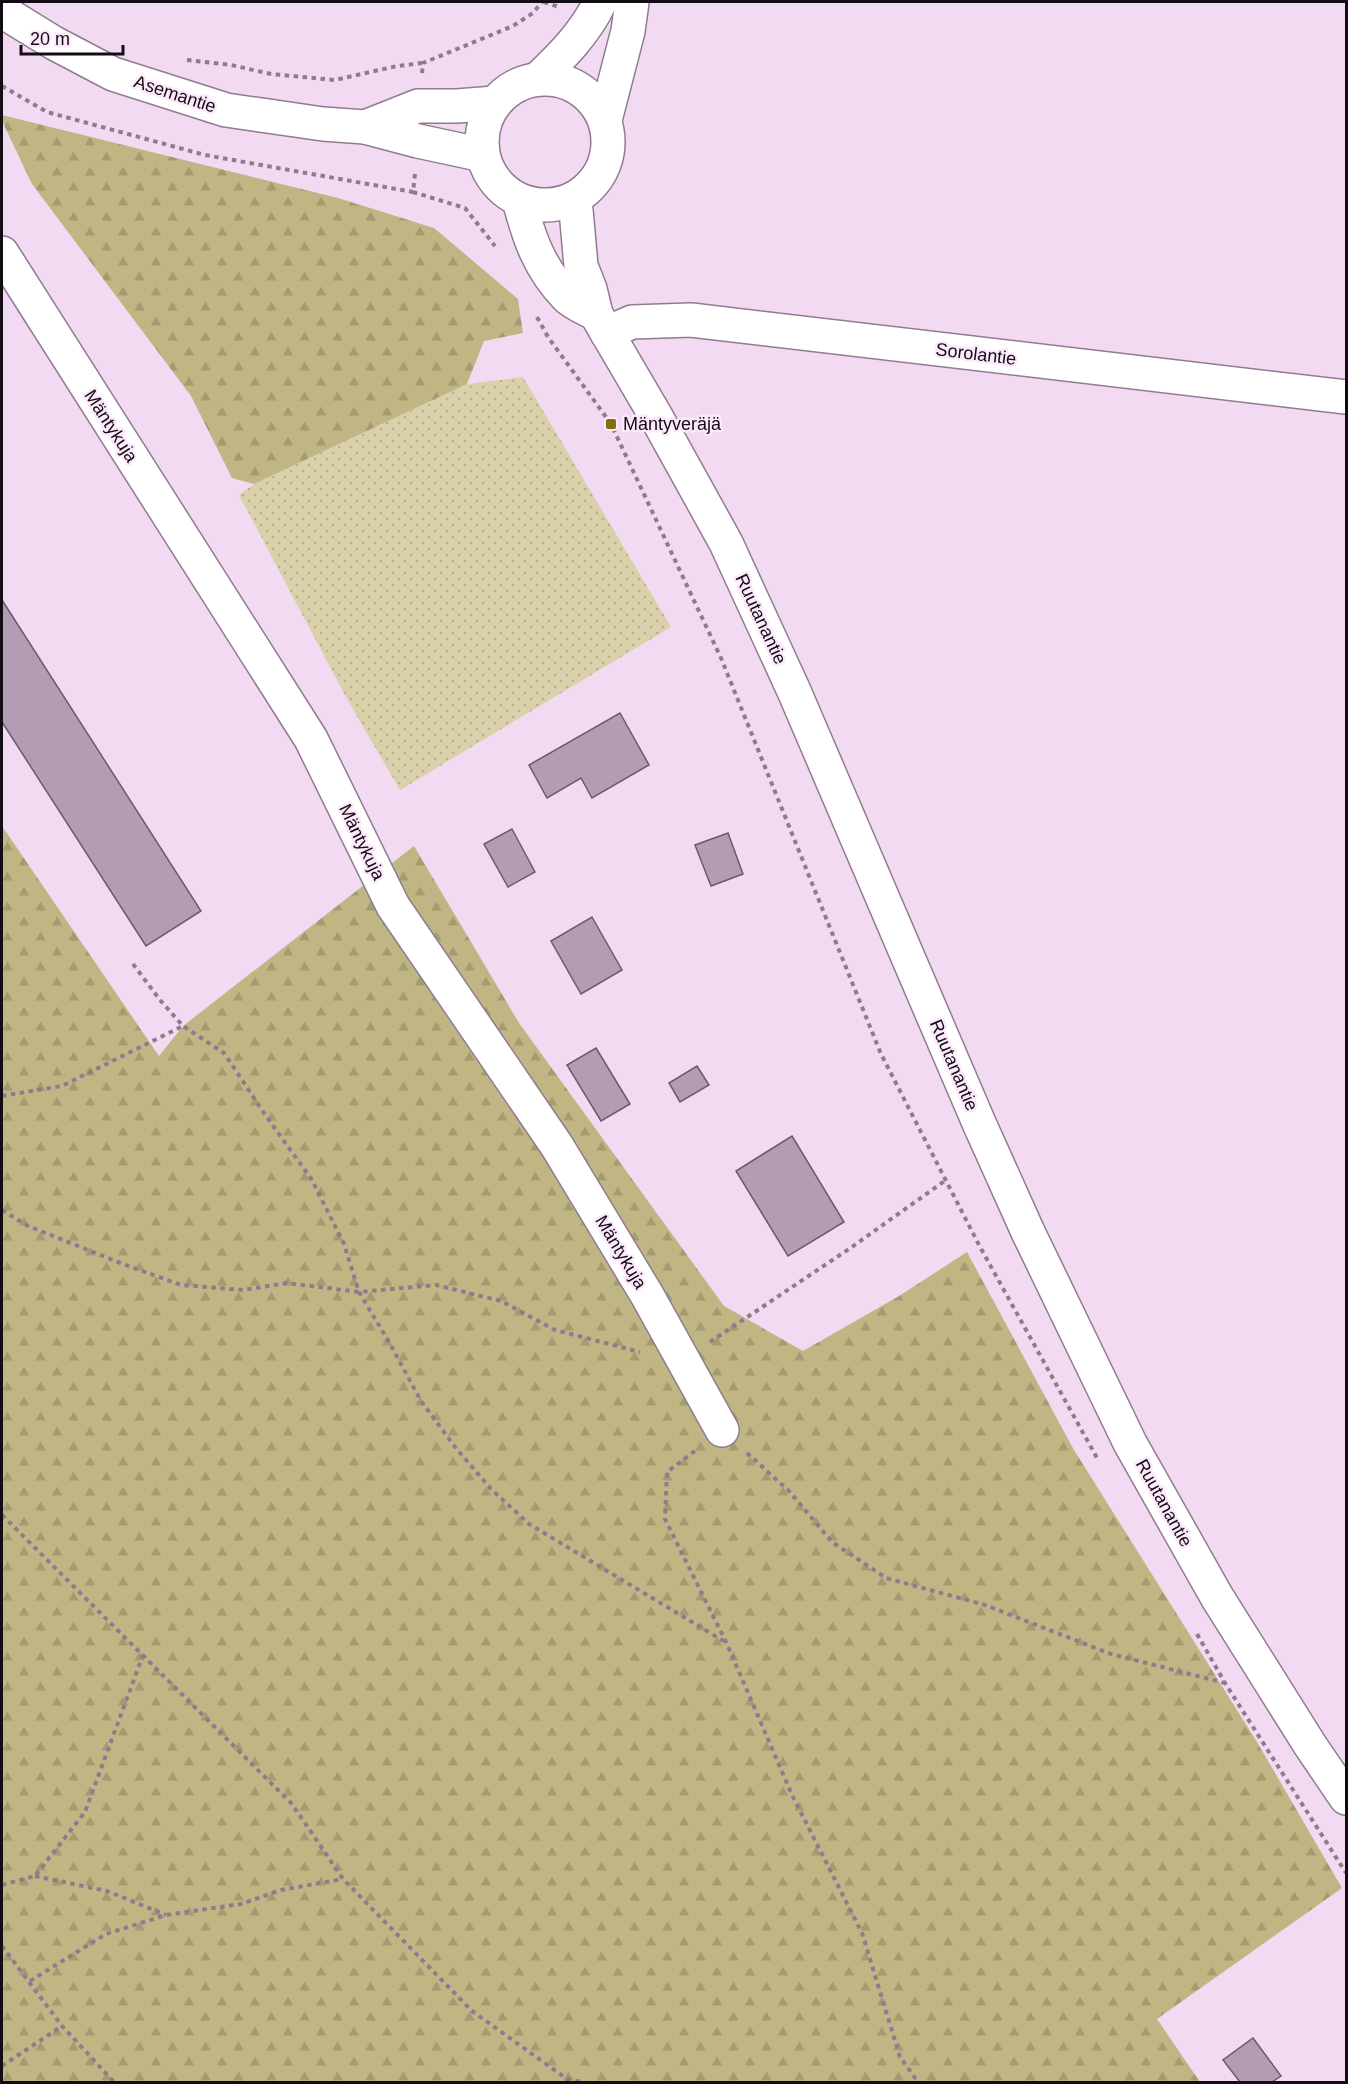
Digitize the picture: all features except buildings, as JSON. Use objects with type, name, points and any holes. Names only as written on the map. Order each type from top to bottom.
[{"type":"main road","points":[[538,79],[574,43],[591,20],[600,2]]},
{"type":"main road","points":[[604,120],[628,31],[632,2]]},
{"type":"main road","name":"Asemantie","points":[[2,11],[54,43],[113,74],[226,110],[323,124],[365,127],[483,155]]},
{"type":"main road","points":[[538,79],[555,79],[571,84],[585,93],[597,105],[609,137],[608,156],[601,173],[590,188],[575,199],[557,205],[537,205],[519,200],[502,189],[490,174],[483,155],[482,137],[486,119],[495,103],[507,91],[538,79]]},
{"type":"main road","name":"Asemantie","points":[[365,127],[418,106],[495,103]]},
{"type":"main road","name":"Ruutanantie","points":[[575,199],[581,266],[601,323],[726,543],[794,691],[1028,1232],[1130,1443],[1217,1598],[1310,1745],[1347,1798]]},
{"type":"main road","points":[[519,200],[528,236],[536,256],[568,299],[601,323]]},
{"type":"main road","name":"Mäntykuja","points":[[2,253],[311,740],[393,906],[557,1146],[647,1295],[722,1430]]},
{"type":"main road","name":"Sorolantie","points":[[601,323],[691,321],[1347,397]]},
{"type":"path","points":[[192,60],[231,65],[271,74],[335,80],[397,66],[423,63],[513,26],[534,13],[542,2]]},
{"type":"path","points":[[418,106],[423,63]]},
{"type":"path","points":[[2,86],[47,112],[205,155],[413,192],[465,208],[499,252]]},
{"type":"path","points":[[413,192],[418,141]]},
{"type":"path","points":[[532,306],[548,338],[611,424],[721,658],[881,1054],[979,1245],[1098,1460]]},
{"type":"path","points":[[133,964],[183,1026],[224,1053],[312,1180],[344,1244],[358,1292],[389,1342],[421,1401],[455,1447],[491,1489],[528,1524],[727,1644]]},
{"type":"path","points":[[2,1096],[62,1086],[183,1026]]},
{"type":"path","points":[[2,1210],[28,1226],[181,1285],[243,1290],[287,1283],[358,1292],[436,1285],[501,1301],[555,1330],[622,1349],[683,1360],[849,1249],[945,1180]]},
{"type":"path","points":[[918,2082],[900,2057],[862,1933],[792,1794],[727,1644],[665,1519],[667,1472],[722,1430],[789,1491],[832,1542],[886,1578],[986,1605],[1111,1654],[1225,1683]]},
{"type":"path","points":[[2,1515],[292,1804],[343,1880],[472,2011],[568,2081],[582,2082]]},
{"type":"path","points":[[1196,1632],[1225,1683],[1347,1873]]},
{"type":"path","points":[[36,1876],[85,1812],[143,1655]]},
{"type":"path","points":[[2,1885],[36,1876],[107,1891],[166,1915]]},
{"type":"path","points":[[30,1981],[106,1934],[166,1915],[241,1904],[281,1890],[343,1880]]},
{"type":"path","points":[[2,1946],[62,2026],[114,2082]]},
{"type":"path","points":[[2,2066],[62,2026]]},
{"type":"shaded area","points":[[523,377],[671,627],[400,790],[347,699],[239,495],[254,484],[467,384]]},
{"type":"green space","points":[[2,115],[338,198],[434,228],[518,299],[523,333],[484,341],[467,384],[254,484],[232,478],[191,396],[32,184],[2,121]]},
{"type":"green space","points":[[2,826],[159,1056],[183,1026],[414,846],[519,1023],[724,1306],[803,1351],[899,1296],[967,1252],[1074,1450],[1257,1742],[1342,1888],[1157,2019],[1200,2082],[2,2082]]},
{"type":"place","name":"Mäntyveräjä","points":[[611,424]]}]
